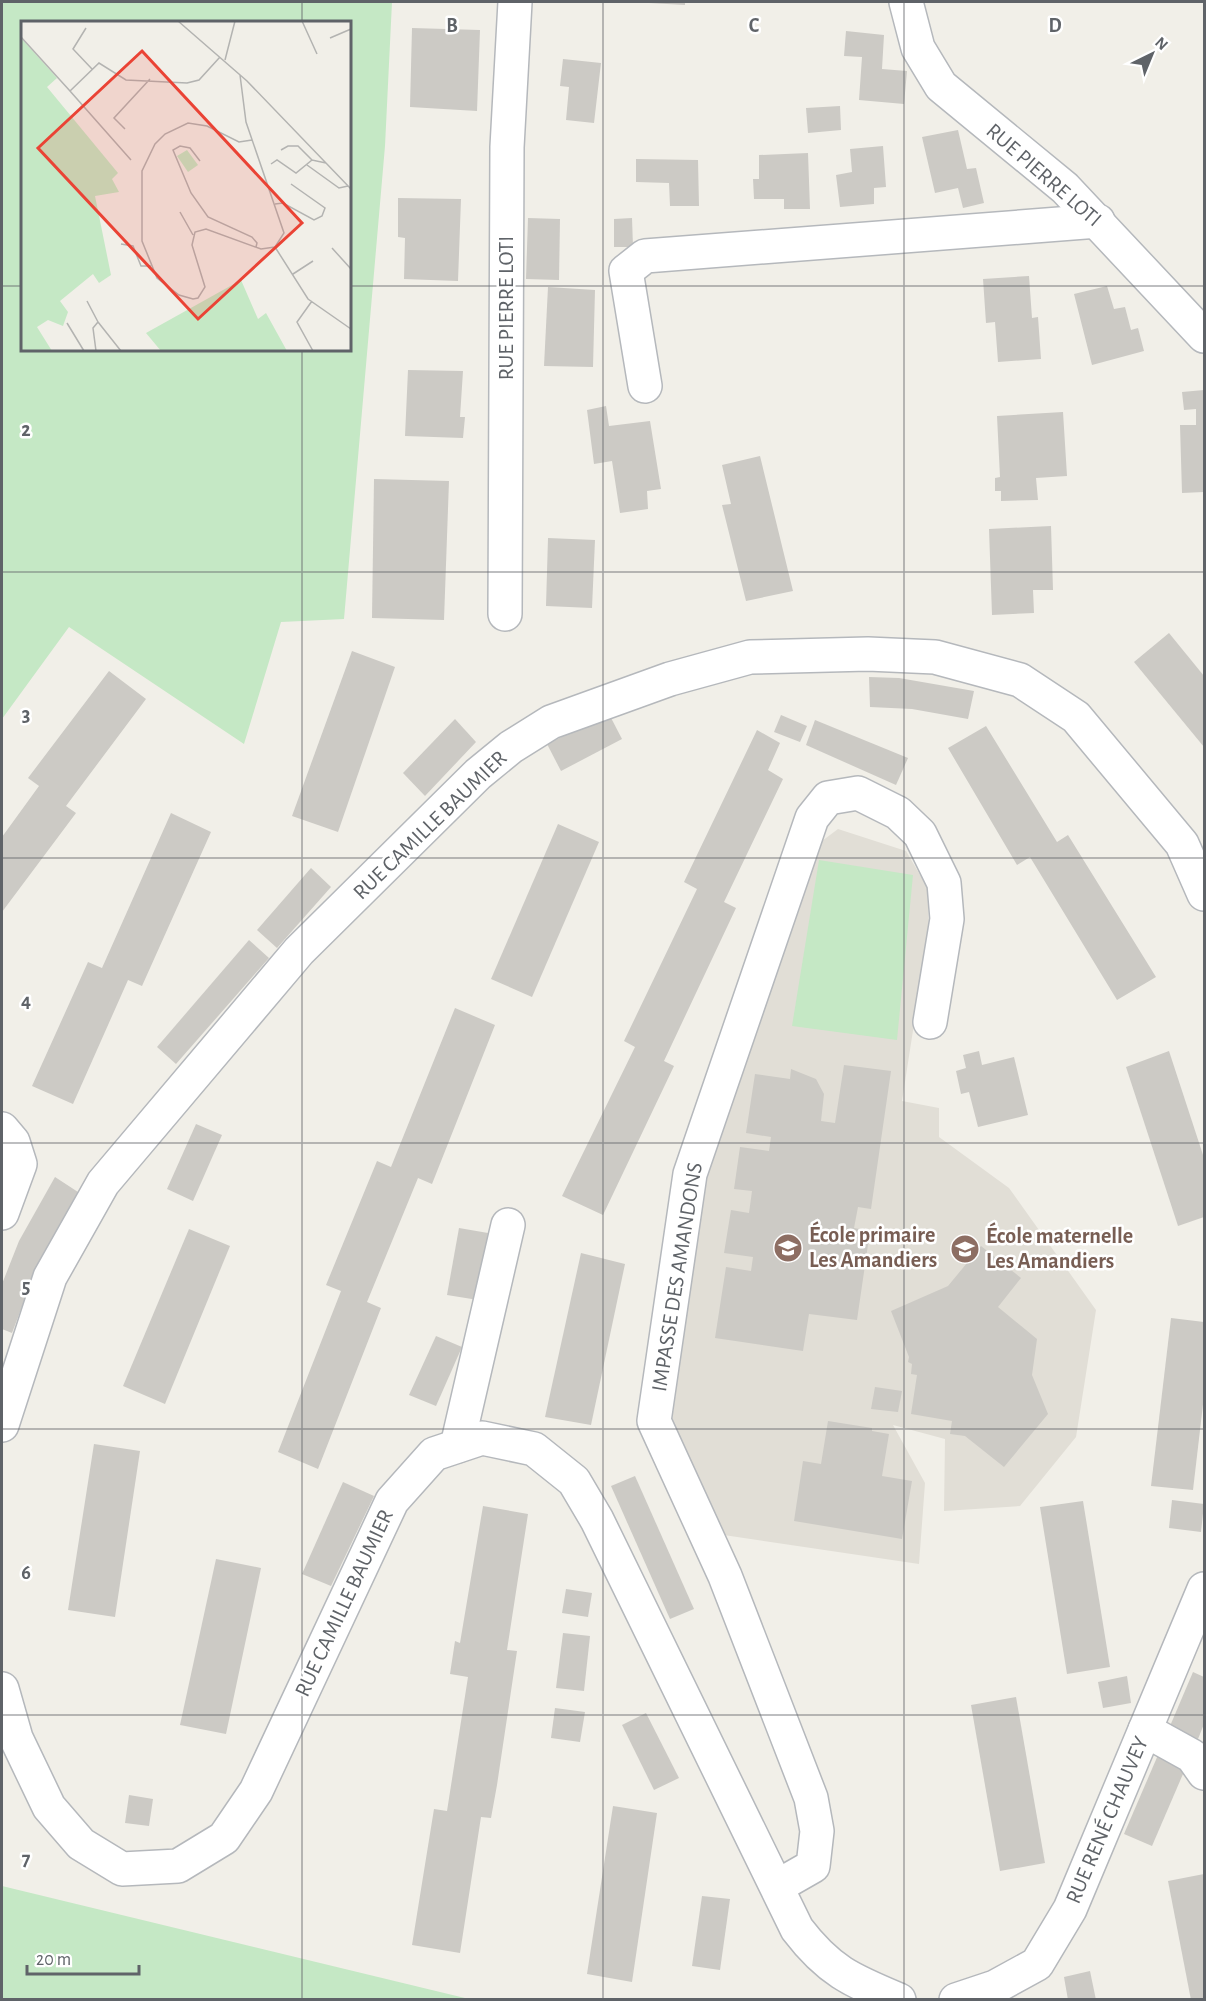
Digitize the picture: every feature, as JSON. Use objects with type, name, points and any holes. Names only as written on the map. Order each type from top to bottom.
[{"type":"street","name":"RUE PIERRE LOTI","points":[[505,614],[507,147],[515,2]]},
{"type":"street","name":"RUE PIERRE LOTI","points":[[906,2],[918,48],[941,86],[1065,188],[1204,336]]},
{"type":"street","points":[[645,386],[626,271],[645,256],[1098,221]]},
{"type":"street","name":"RUE CAMILLE BAUMIER","points":[[2,1425],[7,1386],[50,1277],[103,1183],[299,951],[478,774],[511,747],[551,722],[670,679],[750,657],[868,654],[935,657],[1020,681],[1076,717],[1182,844],[1204,894]]},
{"type":"street","name":"IMPASSE DES AMANDONS","points":[[778,1886],[813,1866],[817,1831],[811,1798],[725,1576],[654,1421],[690,1174],[812,818],[828,798],[858,793],[898,813],[921,834],[944,884],[947,919],[930,1022]]},
{"type":"street","points":[[2,1129],[13,1142],[20,1164],[2,1212]]},
{"type":"street","points":[[457,1446],[508,1225]]},
{"type":"street","name":"RUE CAMILLE BAUMIER","points":[[2,1689],[16,1738],[49,1807],[81,1844],[122,1869],[178,1866],[224,1838],[256,1791],[392,1501],[434,1454],[482,1438],[534,1449],[573,1481],[597,1520],[778,1886],[797,1929],[816,1955],[852,1980],[899,2000]]},
{"type":"street","name":"RUE RENÉ CHAUVEY","points":[[956,2000],[995,1987],[1037,1964],[1070,1909],[1204,1589]]},
{"type":"street","points":[[1145,1730],[1192,1756],[1204,1773]]},
{"type":"shaded area","name":"École primaire Les Amandiers","points":[[838,829],[906,851],[927,887],[929,928],[902,1101],[939,1108],[939,1137],[1009,1188],[1096,1310],[1076,1437],[1020,1506],[944,1511],[945,1439],[893,1425],[925,1483],[919,1564],[717,1534],[672,1419],[707,1173],[818,844]]},
{"type":"green space","points":[[2,2],[392,2],[385,146],[344,619],[281,622],[244,744],[69,627],[2,719]]},
{"type":"green space","points":[[819,860],[913,875],[897,1040],[792,1026]]},
{"type":"green space","points":[[2,1886],[469,1999],[2,1999]]},
{"type":"building","points":[[685,2],[685,5],[649,3]]},
{"type":"building","points":[[412,28],[480,30],[477,111],[410,107]]},
{"type":"building","points":[[846,31],[884,35],[882,69],[907,71],[904,104],[859,100],[862,57],[844,56]]},
{"type":"building","points":[[563,59],[601,63],[594,123],[566,120],[569,87],[560,86]]},
{"type":"building","points":[[840,106],[841,130],[808,133],[806,108]]},
{"type":"building","points":[[958,130],[967,169],[976,168],[984,203],[963,208],[958,188],[935,193],[922,137]]},
{"type":"building","points":[[883,146],[886,187],[874,188],[874,204],[840,207],[836,175],[852,172],[850,149]]},
{"type":"building","points":[[808,153],[810,209],[784,209],[784,199],[754,199],[753,179],[759,179],[759,155]]},
{"type":"building","points":[[636,159],[698,160],[699,206],[670,206],[669,183],[636,182]]},
{"type":"building","points":[[398,198],[461,199],[458,281],[404,279],[405,238],[398,237]]},
{"type":"building","points":[[528,218],[560,219],[559,280],[526,279]]},
{"type":"building","points":[[632,218],[633,247],[614,247],[614,219]]},
{"type":"building","points":[[1029,276],[1032,318],[1038,317],[1041,359],[998,362],[995,322],[986,323],[983,279]]},
{"type":"building","points":[[1107,286],[1114,309],[1125,307],[1131,330],[1138,328],[1144,351],[1092,365],[1074,294]]},
{"type":"building","points":[[548,287],[595,290],[593,367],[544,366]]},
{"type":"building","points":[[408,370],[463,371],[460,417],[465,417],[463,438],[405,436]]},
{"type":"building","points":[[1204,390],[1204,492],[1182,493],[1180,425],[1196,425],[1196,409],[1184,410],[1182,392]]},
{"type":"building","points":[[606,406],[609,426],[650,421],[661,489],[647,491],[648,509],[620,513],[612,461],[594,464],[587,410]]},
{"type":"building","points":[[1063,412],[1067,476],[1036,478],[1038,500],[1001,501],[1001,491],[995,491],[995,478],[1000,477],[997,416]]},
{"type":"building","points":[[760,456],[793,591],[746,601],[722,505],[731,504],[722,465]]},
{"type":"building","points":[[374,479],[449,481],[444,620],[372,618]]},
{"type":"building","points":[[1051,526],[1053,590],[1033,590],[1034,613],[992,615],[989,529]]},
{"type":"building","points":[[548,538],[595,540],[592,608],[546,606]]},
{"type":"building","points":[[1169,633],[1204,676],[1204,747],[1134,662]]},
{"type":"building","points":[[352,651],[395,667],[338,832],[292,816]]},
{"type":"building","points":[[109,671],[146,699],[66,806],[76,813],[2,912],[2,837],[39,786],[28,778]]},
{"type":"building","points":[[869,677],[899,678],[974,691],[968,719],[912,709],[870,707]]},
{"type":"building","points":[[609,714],[622,739],[561,771],[547,744]]},
{"type":"building","points":[[781,715],[807,726],[800,742],[774,732]]},
{"type":"building","points":[[455,719],[476,742],[425,796],[403,773]]},
{"type":"building","points":[[815,720],[908,758],[896,785],[806,745]]},
{"type":"building","points":[[986,726],[1057,842],[1068,835],[1156,977],[1117,1000],[1030,857],[1017,865],[948,748]]},
{"type":"building","points":[[757,730],[780,743],[768,770],[783,779],[724,902],[736,908],[664,1061],[674,1066],[603,1215],[562,1196],[635,1047],[624,1041],[697,889],[684,882]]},
{"type":"building","points":[[171,813],[211,832],[142,986],[128,980],[73,1104],[32,1086],[88,962],[102,968]]},
{"type":"building","points":[[558,824],[599,842],[532,997],[491,979]]},
{"type":"building","points":[[311,868],[331,887],[277,948],[257,930]]},
{"type":"building","points":[[249,940],[269,958],[176,1064],[157,1047]]},
{"type":"building","points":[[455,1008],[495,1025],[432,1184],[418,1178],[367,1302],[381,1308],[318,1469],[278,1452],[341,1291],[326,1285],[377,1161],[391,1167]]},
{"type":"building","points":[[979,1051],[982,1065],[1014,1057],[1028,1115],[978,1127],[969,1092],[961,1094],[956,1071],[966,1068],[963,1055]]},
{"type":"building","points":[[1169,1051],[1204,1158],[1204,1217],[1178,1226],[1126,1067]]},
{"type":"building","points":[[844,1065],[891,1071],[871,1209],[858,1207],[854,1228],[870,1231],[857,1320],[809,1314],[803,1351],[715,1338],[726,1267],[751,1271],[753,1257],[724,1253],[731,1210],[749,1213],[752,1191],[734,1189],[740,1147],[769,1151],[771,1137],[746,1133],[755,1074],[790,1079],[791,1069],[816,1079],[824,1094],[821,1121],[835,1123]]},
{"type":"building","points":[[196,1124],[222,1135],[193,1201],[167,1189]]},
{"type":"building","points":[[55,1177],[78,1192],[37,1267],[12,1333],[2,1329],[2,1284],[19,1241]]},
{"type":"building","points":[[459,1228],[488,1233],[478,1300],[447,1295]]},
{"type":"building","points":[[189,1229],[230,1246],[165,1404],[123,1386]]},
{"type":"building","points":[[981,1246],[1021,1278],[998,1307],[1037,1339],[1032,1375],[1048,1414],[1004,1467],[965,1436],[950,1434],[952,1421],[911,1414],[917,1375],[911,1374],[912,1364],[908,1362],[909,1357],[891,1311],[948,1286]]},
{"type":"building","points":[[581,1253],[625,1264],[591,1425],[545,1417]]},
{"type":"building","points":[[1171,1318],[1204,1322],[1204,1396],[1193,1490],[1151,1486]]},
{"type":"building","points":[[436,1336],[462,1347],[436,1406],[409,1395]]},
{"type":"building","points":[[875,1387],[902,1391],[898,1412],[871,1409]]},
{"type":"building","points":[[828,1421],[872,1428],[872,1431],[889,1434],[882,1476],[912,1481],[902,1539],[794,1521],[803,1461],[821,1464]]},
{"type":"building","points":[[94,1444],[140,1451],[115,1617],[68,1610]]},
{"type":"building","points":[[635,1476],[694,1609],[670,1619],[611,1486]]},
{"type":"building","points":[[343,1482],[374,1496],[331,1586],[302,1574]]},
{"type":"building","points":[[1172,1500],[1204,1504],[1201,1532],[1169,1528]]},
{"type":"building","points":[[1083,1501],[1110,1667],[1067,1674],[1040,1507]]},
{"type":"building","points":[[483,1506],[528,1514],[507,1650],[517,1651],[497,1785],[491,1818],[481,1817],[460,1953],[412,1945],[434,1809],[447,1811],[468,1677],[450,1674],[455,1641],[460,1643]]},
{"type":"building","points":[[216,1559],[261,1568],[226,1734],[180,1725]]},
{"type":"building","points":[[566,1589],[592,1593],[588,1617],[562,1613]]},
{"type":"building","points":[[563,1633],[590,1636],[584,1691],[556,1688]]},
{"type":"building","points":[[1193,1672],[1204,1677],[1204,1724],[1198,1739],[1170,1726]]},
{"type":"building","points":[[1127,1676],[1131,1703],[1103,1708],[1098,1682]]},
{"type":"building","points":[[1016,1697],[1045,1863],[1000,1871],[971,1705]]},
{"type":"building","points":[[555,1708],[585,1712],[580,1742],[551,1738]]},
{"type":"building","points":[[646,1713],[679,1778],[654,1790],[622,1725]]},
{"type":"building","points":[[1158,1755],[1186,1767],[1152,1846],[1124,1834]]},
{"type":"building","points":[[129,1795],[153,1799],[149,1826],[125,1823]]},
{"type":"building","points":[[613,1806],[657,1813],[632,1982],[587,1974]]},
{"type":"building","points":[[1204,1874],[1204,2000],[1191,2000],[1168,1881]]},
{"type":"building","points":[[702,1896],[730,1899],[720,1970],[692,1966]]},
{"type":"building","points":[[1090,1971],[1096,2000],[1068,2000],[1064,1977]]},
{"type":"place","name":"École primaire Les Amandiers","points":[[788,1248]]},
{"type":"place","name":"École maternelle Les Amandiers","points":[[965,1249]]}]
